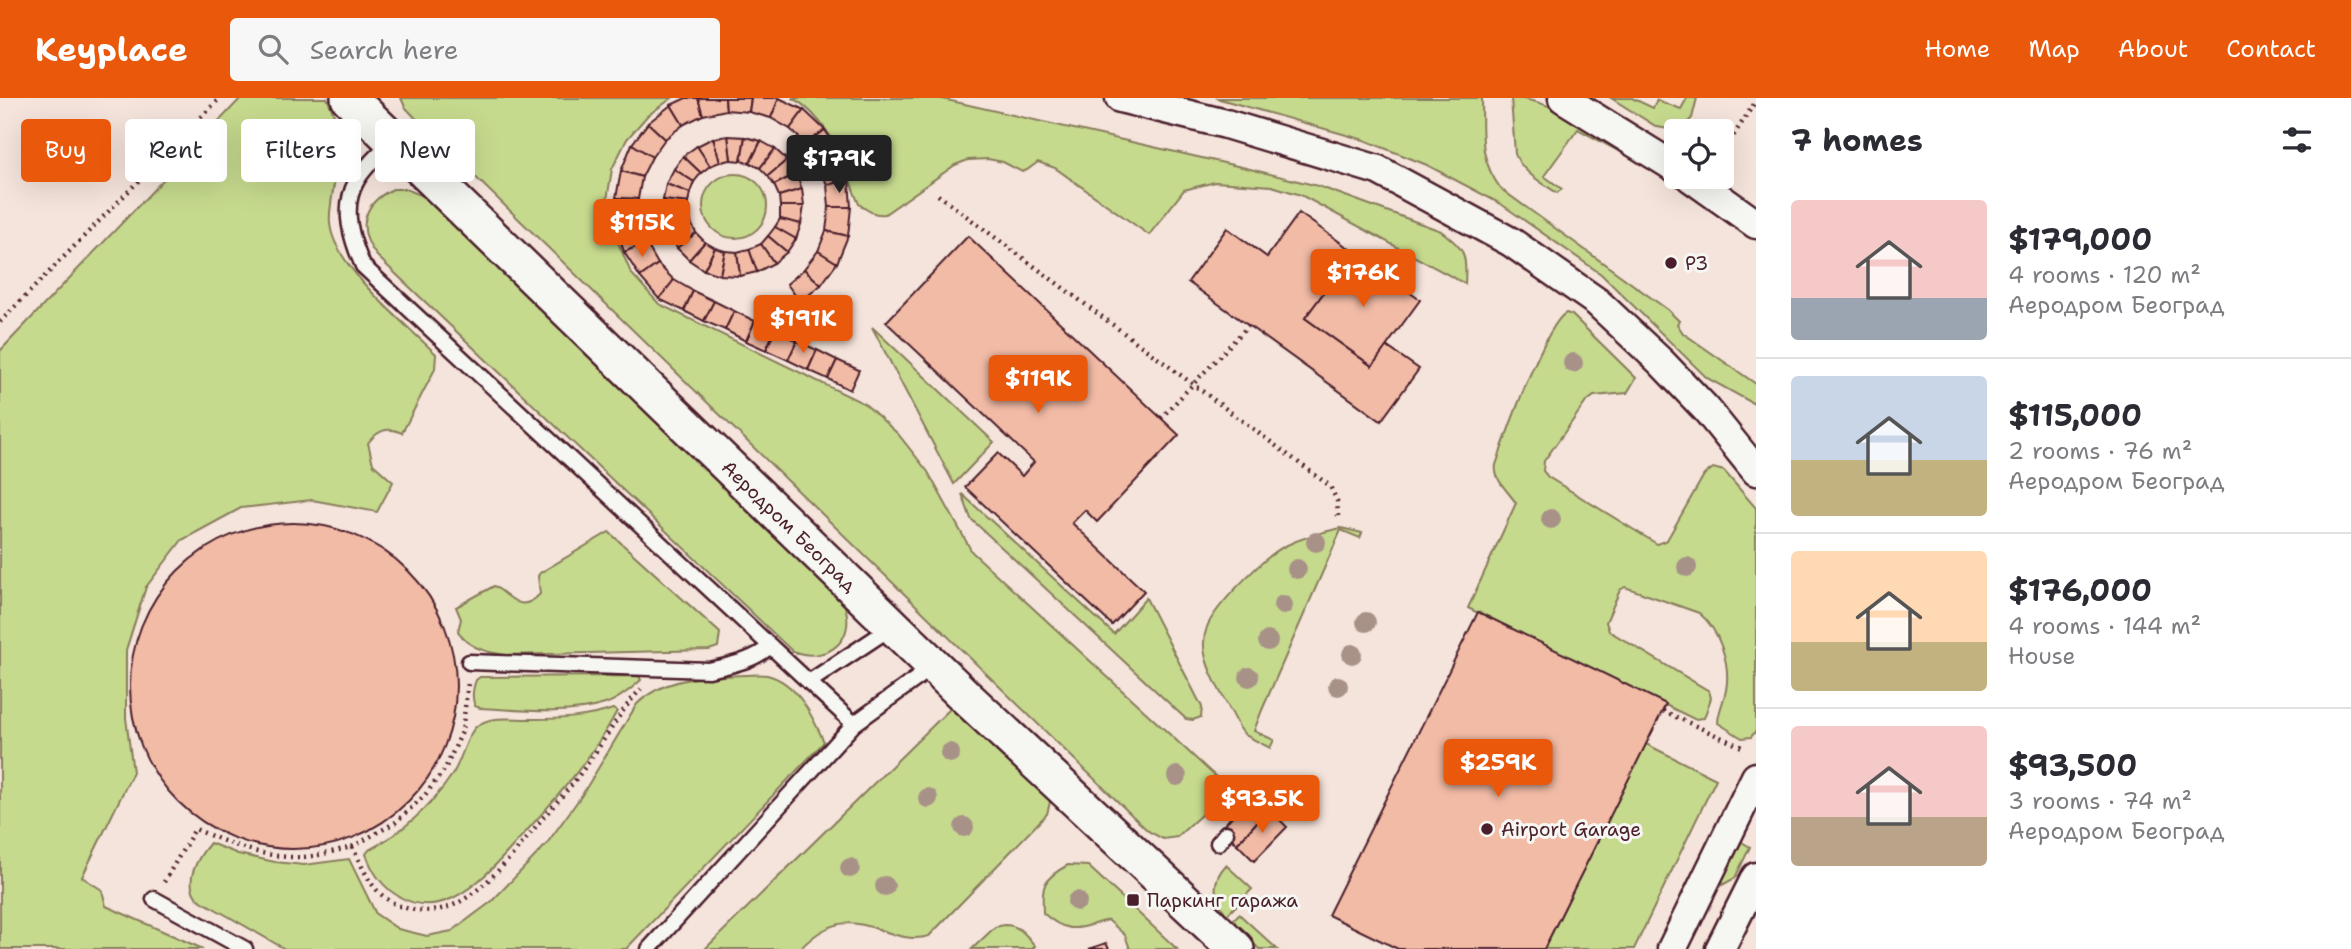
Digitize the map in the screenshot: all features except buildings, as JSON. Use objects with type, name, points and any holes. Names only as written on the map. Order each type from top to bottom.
[{"type":"street","name":"Аеродром Београд","points":[[349,98],[375,124]]},
{"type":"street","points":[[1120,98],[1226,124],[1378,170],[1511,242],[1597,302],[1706,409],[1756,471]]},
{"type":"street","points":[[1563,98],[1664,161]]},
{"type":"street","name":"Аеродром Београд","points":[[434,182],[934,666],[1236,949]]},
{"type":"street","points":[[1707,189],[1756,224]]},
{"type":"street","points":[[1672,949],[1756,777]]},
{"type":"street","points":[[1720,949],[1754,885]]},
{"type":"lane","points":[[375,160],[355,183],[350,199],[350,231],[363,267],[854,724]]},
{"type":"lane","points":[[809,682],[894,626]]},
{"type":"lane","points":[[469,662],[709,670],[730,666],[761,654],[770,646]]},
{"type":"lane","points":[[649,949],[854,724],[934,666]]},
{"type":"lane","points":[[154,900],[244,949]]},
{"type":"path","points":[[0,322],[219,98]]},
{"type":"path","points":[[1734,135],[1756,101]]},
{"type":"path","points":[[938,195],[1330,486],[1337,501],[1338,516]]},
{"type":"path","points":[[1161,418],[1249,325]]},
{"type":"path","points":[[154,900],[195,830],[238,848],[273,856],[306,857],[352,847],[396,822],[425,795],[445,769],[462,732],[469,662]]},
{"type":"path","points":[[352,847],[375,888],[389,901],[407,909],[425,912],[442,910],[464,900],[505,864],[582,772],[630,700],[661,668]]},
{"type":"path","points":[[1663,711],[1742,747]]},
{"type":"green space","points":[[241,98],[327,98],[335,119],[241,119],[241,182],[334,182],[330,223],[334,240],[343,257],[372,293],[436,354],[435,369],[402,433],[383,431],[368,443],[373,464],[393,482],[377,512],[312,500],[241,508],[182,540],[146,587],[126,650],[126,718],[133,772],[82,877],[102,890],[106,906],[203,949],[0,949],[0,351],[161,182],[227,182],[227,119],[221,119]]},
{"type":"green space","points":[[401,98],[672,98],[647,116],[627,139],[612,169],[607,200],[614,233],[631,273],[659,304],[865,404],[898,434],[928,472],[972,552],[1229,789],[1177,837],[1163,839],[1148,831],[475,177],[475,119],[416,119]]},
{"type":"green space","points":[[792,98],[938,98],[1318,186],[1441,231],[1463,253],[1465,284],[1301,195],[1272,186],[1215,182],[1184,190],[1149,235],[1055,168],[1038,162],[1022,172],[1003,162],[988,159],[968,160],[955,165],[885,214],[874,213],[859,204],[842,158],[825,129],[813,114]]},
{"type":"green space","points":[[1216,98],[1482,98],[1485,156],[1501,189],[1668,310],[1679,321],[1677,324],[1683,333],[1756,384],[1756,405],[1707,378],[1601,274],[1501,204],[1427,165],[1364,140]]},
{"type":"green space","points":[[1511,98],[1525,99],[1554,108],[1622,145],[1618,151],[1578,129],[1544,176],[1562,189],[1557,193],[1527,171],[1515,154]]},
{"type":"green space","points":[[1611,98],[1632,98],[1653,108],[1657,100],[1681,109],[1687,98],[1697,98],[1691,119],[1664,119],[1664,128],[1657,127]]},
{"type":"green space","points":[[729,174],[741,174],[758,183],[765,194],[765,218],[758,229],[741,238],[729,238],[717,233],[708,224],[703,212],[703,200],[708,188],[717,179]]},
{"type":"green space","points":[[393,189],[406,189],[433,200],[842,599],[847,613],[847,625],[838,644],[829,651],[818,654],[792,651],[376,255],[366,235],[366,217],[375,201]]},
{"type":"green space","points":[[1566,313],[1572,315],[1636,378],[1627,393],[1594,396],[1586,402],[1544,461],[1543,471],[1548,477],[1657,544],[1667,540],[1704,475],[1713,468],[1724,471],[1756,508],[1756,731],[1751,737],[1742,738],[1718,723],[1726,690],[1727,669],[1718,638],[1699,613],[1625,587],[1620,590],[1606,622],[1609,631],[1709,691],[1711,698],[1704,718],[1694,719],[1468,608],[1516,503],[1499,480],[1496,465],[1537,359],[1557,322]]},
{"type":"green space","points":[[872,327],[994,442],[954,484]]},
{"type":"green space","points":[[962,494],[1114,634],[1146,598],[1202,707],[1201,717],[1186,719],[971,519]]},
{"type":"green space","points":[[1341,528],[1362,533],[1360,538],[1341,530],[1262,710],[1254,731],[1274,740],[1270,748],[1245,735],[1239,727],[1207,663],[1204,647],[1206,630],[1230,595],[1276,551],[1306,537]]},
{"type":"green space","points":[[609,532],[720,633],[718,647],[709,650],[506,655],[479,648],[462,637],[458,631],[461,619],[456,607],[494,586],[516,602],[527,603],[540,594],[540,573]]},
{"type":"green space","points":[[767,675],[787,685],[803,702],[824,742],[626,949],[285,949],[198,899],[194,893],[194,871],[210,843],[238,854],[275,862],[304,865],[349,859],[376,914],[398,929],[427,936],[452,931],[491,902],[545,846],[582,795],[637,704],[648,695],[674,683]]},
{"type":"green space","points":[[639,676],[641,680],[615,700],[590,708],[543,711],[480,708],[475,706],[473,699],[475,683],[480,677]]},
{"type":"green space","points":[[953,706],[1045,790],[1050,802],[1047,814],[929,936],[897,936],[853,923],[837,925],[819,933],[800,949],[705,949]]},
{"type":"green space","points":[[613,709],[617,711],[607,729],[569,782],[499,861],[470,888],[439,903],[412,902],[389,889],[372,868],[366,854],[405,827],[435,797],[456,769],[475,727],[486,721],[499,719],[573,717]]},
{"type":"green space","points":[[1646,744],[1716,779],[1634,949],[1544,949]]},
{"type":"green space","points":[[1740,841],[1750,847],[1735,878],[1715,889]]},
{"type":"green space","points":[[1068,865],[1088,866],[1177,949],[1130,949],[1125,935],[1108,920],[1074,928],[1052,920],[1043,913],[1045,884],[1053,874]]},
{"type":"green space","points":[[1226,865],[1252,889],[1227,915],[1216,890],[1218,877]]},
{"type":"green space","points":[[1239,914],[1277,949],[1259,949],[1231,922]]},
{"type":"green space","points":[[1004,925],[1018,928],[1035,946],[1032,949],[972,949],[995,927]]},
{"type":"place","name":"P3","points":[[1671,263]]},
{"type":"place","name":"Airport Garage","points":[[1487,829]]},
{"type":"place","name":"Паркинг гаража","points":[[1133,900]]}]
